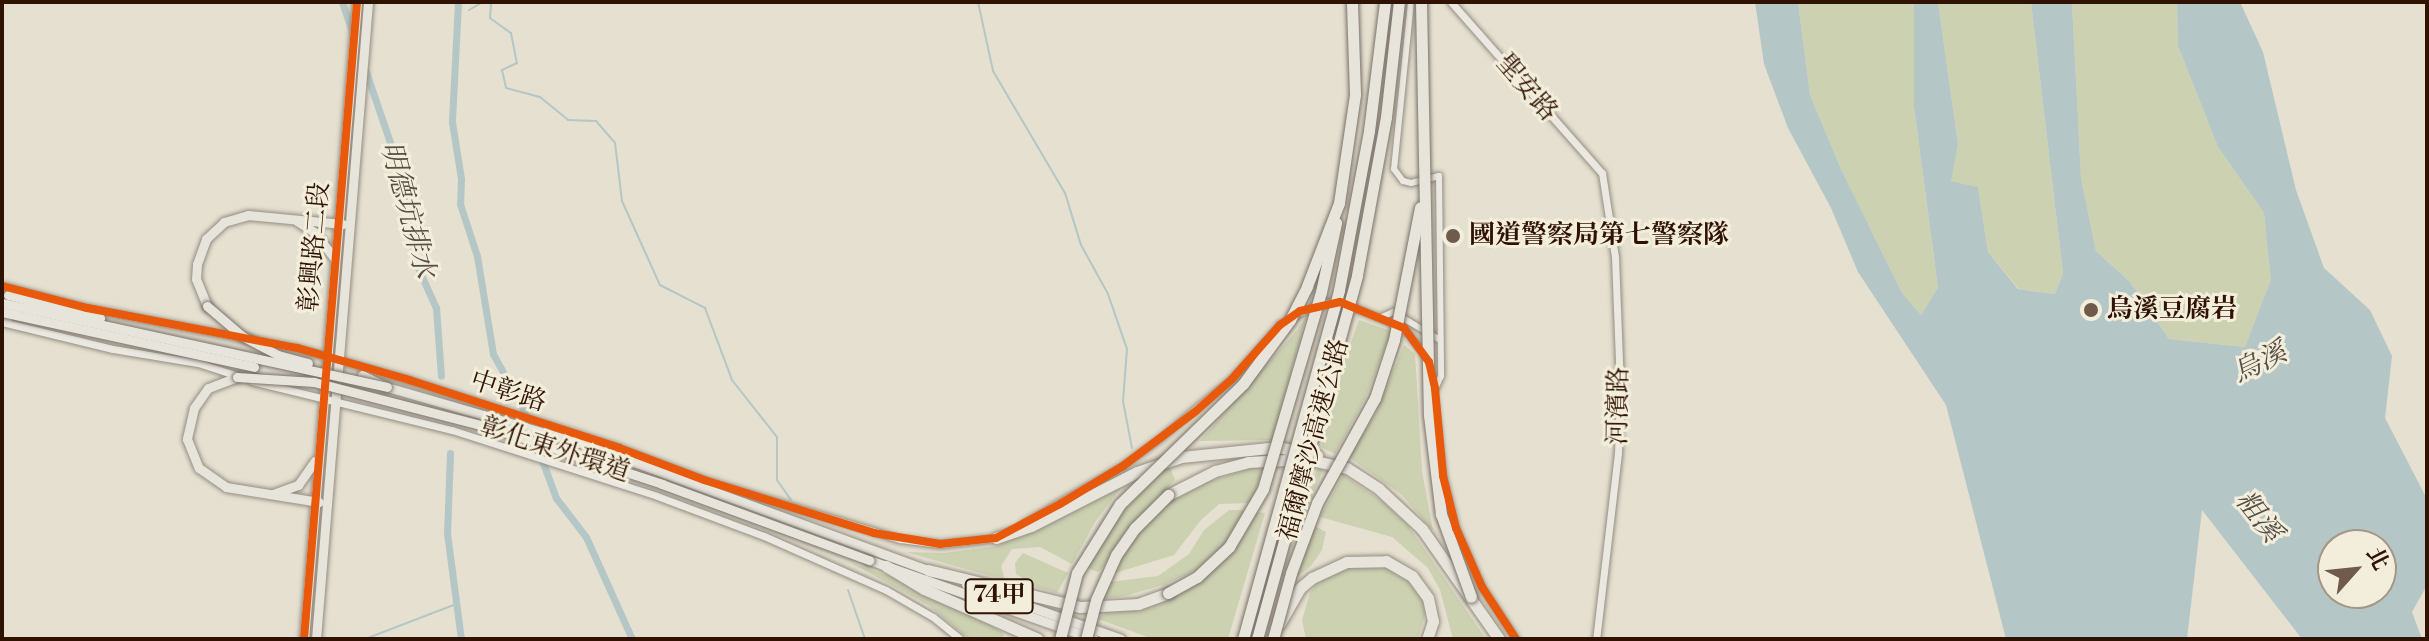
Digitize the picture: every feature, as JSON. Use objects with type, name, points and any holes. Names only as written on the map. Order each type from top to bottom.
[{"type":"highway","points":[[928,570],[1080,607],[1138,604],[1168,593],[1197,577],[1229,547],[1263,489],[1321,292],[1339,203],[1355,94],[1352,2]]},
{"type":"highway","name":"福爾摩沙高速公路","points":[[1243,639],[1339,290],[1369,131],[1385,2]]},
{"type":"highway","name":"福爾摩沙高速公路","points":[[1257,639],[1357,275],[1386,117],[1399,2]]},
{"type":"highway","points":[[1421,2],[1427,368],[1434,472],[1441,514],[1471,597]]},
{"type":"highway","points":[[1274,639],[1291,573],[1313,513],[1375,398],[1394,340],[1415,224],[1423,198]]},
{"type":"highway","points":[[1060,639],[1077,573],[1089,550],[1120,504],[1222,407],[1263,359],[1290,320],[1307,286],[1339,203]]},
{"type":"highway","points":[[996,538],[1031,526],[1137,472],[1181,457],[1278,447],[1299,450],[1347,468],[1399,505],[1422,529],[1499,639]]},
{"type":"highway","points":[[1086,639],[1096,600],[1116,555],[1135,528],[1168,495],[1215,471],[1248,462],[1306,459],[1347,468]]},
{"type":"highway","points":[[1274,639],[1300,588],[1328,569],[1365,560],[1386,561],[1402,568],[1422,586],[1433,607],[1427,639]]},
{"type":"highway","points":[[886,566],[924,589],[1038,639]]},
{"type":"main road","name":"彰興路二段","points":[[332,359],[334,258],[357,2]]},
{"type":"main road","name":"彰興路二段","points":[[316,639],[327,504],[328,401],[350,224],[368,2]]},
{"type":"main road","points":[[350,224],[237,216],[214,230],[200,250],[196,279],[207,306],[242,336],[278,355],[362,375],[387,387]]},
{"type":"main road","points":[[294,219],[314,232],[334,258]]},
{"type":"main road","name":"彰化東外環道","points":[[4,294],[136,336],[515,435],[1094,639]]},
{"type":"main road","name":"彰化東外環道","points":[[3,318],[136,336],[387,387],[593,447],[1121,639]]},
{"type":"main road","points":[[314,382],[248,375],[208,388],[194,408],[187,439],[199,468],[226,487],[327,504]]},
{"type":"main road","name":"彰興路二段","points":[[304,639],[317,458],[328,401]]},
{"type":"main road","points":[[268,495],[298,485],[317,458]]},
{"type":"street","points":[[1411,2],[1394,169],[1403,181],[1411,183],[1439,176],[1441,376],[1435,389]]},
{"type":"street","name":"聖安路","points":[[1451,2],[1602,173]]},
{"type":"street","name":"河濱路","points":[[1596,639],[1618,453],[1620,387],[1615,257],[1602,173]]},
{"type":"street","name":"中彰路","points":[[4,294],[297,348],[409,380],[619,448],[704,480],[900,539],[940,544],[996,538]]},
{"type":"street","points":[[996,538],[1060,504],[1161,438],[1232,379],[1280,325],[1300,311],[1340,302],[1404,328],[1429,362],[1435,389],[1443,476],[1456,528],[1482,587],[1516,639]]},
{"type":"street","points":[[82,340],[87,308]]},
{"type":"street","points":[[1382,317],[1393,312],[1440,340]]},
{"type":"street","points":[[113,349],[124,314]]},
{"type":"street","name":"中彰路","points":[[3,318],[113,349],[198,363],[275,389],[452,430],[558,462],[764,536],[855,576],[912,604],[960,639]]},
{"type":"green space","points":[[1798,2],[1914,2],[1914,107],[1938,289],[1921,315],[1902,293],[1841,169],[1810,95]]},
{"type":"green space","points":[[1938,2],[2031,2],[2063,273],[2055,294],[2019,289],[1988,252],[1978,187],[1950,181],[1958,144]]},
{"type":"green space","points":[[2072,2],[2177,2],[2178,46],[2218,147],[2264,213],[2272,280],[2245,347],[2169,339],[2130,282],[2096,251],[2081,178]]},
{"type":"green space","points":[[1306,317],[1272,440],[1200,441],[1297,330]]},
{"type":"green space","points":[[1359,320],[1391,331],[1366,397],[1335,454],[1321,447],[1337,381]]},
{"type":"green space","points":[[1404,345],[1415,354],[1422,471],[1433,531],[1402,495],[1349,457],[1376,413]]},
{"type":"green space","points":[[1265,464],[1251,503],[1219,504],[1201,520],[1174,555],[1112,574],[1125,549],[1161,506],[1190,487]]},
{"type":"green space","points":[[1169,465],[1175,480],[1127,529],[1098,572],[1085,567],[1115,520]]},
{"type":"green space","points":[[1318,467],[1323,470],[1304,515],[1300,513]]},
{"type":"green space","points":[[1343,475],[1382,501],[1407,524],[1486,639],[1453,639],[1440,590],[1428,568],[1392,537],[1320,517]]},
{"type":"green space","points":[[1128,479],[1095,522],[1072,564],[1040,547],[1012,549],[1001,566],[1005,580],[906,552],[944,553],[997,546]]},
{"type":"green space","points":[[1229,510],[1245,510],[1226,543],[1196,570],[1166,584],[1125,596],[1100,599],[1109,582],[1158,576],[1189,554],[1204,530]]},
{"type":"green space","points":[[1257,512],[1265,513],[1228,639],[1153,639],[1098,619],[1106,612],[1128,610],[1161,600],[1194,583],[1218,566],[1245,534]]},
{"type":"green space","points":[[1315,526],[1326,532],[1322,550],[1311,566],[1294,579]]},
{"type":"green space","points":[[1023,553],[1068,573],[1057,593],[1036,587],[1016,574],[1015,563]]},
{"type":"green space","points":[[851,563],[895,578],[970,612],[1004,634],[1002,639],[969,639],[928,605]]},
{"type":"green space","points":[[1382,565],[1409,582],[1420,594],[1426,611],[1418,639],[1306,639],[1302,620],[1310,593],[1320,579],[1343,567]]},
{"type":"water","points":[[1755,2],[1798,2],[1810,95],[1841,169],[1902,293],[1921,315],[1938,288],[1914,107],[1914,2],[1938,2],[1958,144],[1951,181],[1978,187],[1988,252],[2018,289],[2055,294],[2063,273],[2031,2],[2072,2],[2081,178],[2096,251],[2130,282],[2169,339],[2245,347],[2271,280],[2264,213],[2218,147],[2178,46],[2177,2],[2240,2],[2263,52],[2296,190],[2324,268],[2370,310],[2392,356],[2385,418],[2427,499],[2427,585],[2412,612],[2422,639],[2302,639],[2202,510],[2187,639],[2006,639],[1946,405],[1858,272],[1831,208],[1788,128],[1764,64]]},
{"type":"waterway","name":"明德坑排水","points":[[342,2],[406,189],[414,259],[436,308],[441,376]]},
{"type":"waterway","points":[[458,2],[452,122],[461,179],[460,204],[477,256],[493,354],[522,406],[556,498],[586,537],[632,639]]},
{"type":"waterway","points":[[469,10],[483,2]]},
{"type":"waterway","points":[[488,2],[491,4],[490,18],[511,33],[517,63],[502,70],[506,88],[540,97],[568,120],[596,121],[615,143],[622,201],[660,285],[705,308],[732,380],[777,437],[777,480],[791,500]]},
{"type":"waterway","points":[[978,2],[993,71],[1065,193],[1081,245],[1108,294],[1127,349],[1123,401],[1132,448]]},
{"type":"waterway","name":"明德坑排水","points":[[450,453],[447,533],[461,639]]},
{"type":"waterway","points":[[848,590],[865,639]]},
{"type":"waterway","points":[[365,639],[456,604]]},
{"type":"cycle path","points":[[304,639],[357,2]]},
{"type":"cycle path","points":[[2,286],[87,308],[297,348],[409,380],[619,448],[704,480],[874,533],[940,544],[996,538],[1123,466],[1196,411],[1232,379],[1280,325],[1300,311],[1340,302],[1404,328],[1429,362],[1435,389],[1443,476],[1456,528],[1482,587],[1516,639]]},
{"type":"place","name":"國道警察局第七警察隊","points":[[1453,236]]},
{"type":"place","name":"烏溪豆腐岩","points":[[2091,310]]},
{"type":"water label","name":"烏溪","points":[[2260,363]]},
{"type":"water label","name":"粗溪","points":[[2258,517]]}]
